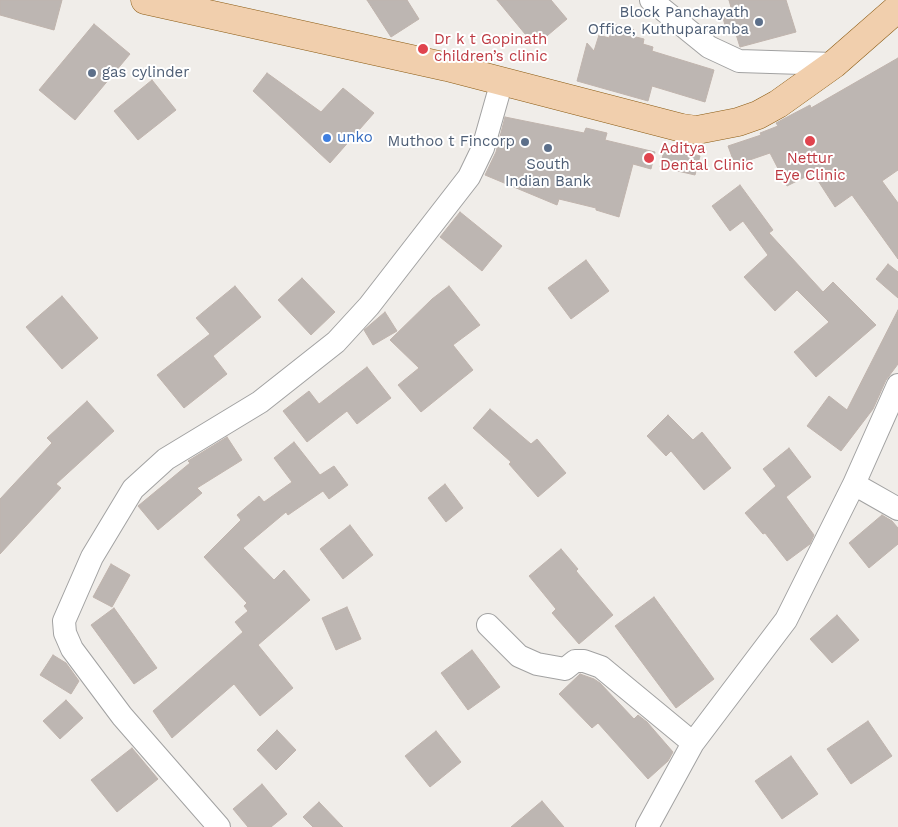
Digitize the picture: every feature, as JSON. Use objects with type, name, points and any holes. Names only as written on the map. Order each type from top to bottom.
[{"type":"main road","points":[[145,0],[502,81],[682,128],[697,130],[712,129],[758,115],[778,104],[834,64],[898,8]]},
{"type":"street","points":[[651,0],[709,47],[738,61],[834,64]]},
{"type":"street","points":[[219,827],[116,708],[72,649],[64,621],[92,557],[133,489],[166,459],[267,396],[336,342],[369,306],[469,177],[483,148],[502,81]]},
{"type":"street","points":[[647,827],[692,743],[786,620],[854,484],[898,385]]},
{"type":"street","points":[[854,484],[898,509]]},
{"type":"street","points":[[488,625],[519,656],[537,664],[565,669],[575,661],[584,660],[601,666],[692,743]]},
{"type":"building","points":[[0,0],[62,0],[54,30],[0,15]]},
{"type":"building","points":[[367,0],[407,0],[419,19],[391,37]]},
{"type":"building","points":[[497,0],[551,0],[567,19],[535,46]]},
{"type":"building","name":"Block Panchayath Office, Kuthuparamba","points":[[729,0],[786,0],[796,32],[740,47],[735,31],[727,33],[722,14],[732,11]]},
{"type":"building","points":[[94,24],[130,54],[75,120],[39,90]]},
{"type":"building","points":[[613,24],[634,30],[632,36],[644,39],[643,44],[653,47],[652,51],[714,70],[705,102],[652,86],[648,101],[577,81],[587,43],[594,51],[599,35],[609,38]]},
{"type":"building","points":[[898,58],[898,170],[882,181],[898,203],[898,259],[852,195],[835,207],[813,173],[787,186],[770,153],[735,165],[728,146],[761,135],[760,133],[778,126],[776,123],[810,105],[811,108]]},
{"type":"building","name":"unko","points":[[267,73],[321,112],[343,88],[374,113],[330,163],[253,91]]},
{"type":"building","points":[[152,80],[176,110],[138,140],[114,111]]},
{"type":"building","points":[[505,117],[584,133],[586,128],[607,133],[605,140],[655,152],[651,169],[633,164],[619,217],[596,210],[596,208],[559,199],[557,205],[485,175],[496,152]]},
{"type":"building","points":[[665,147],[700,156],[695,175],[660,167]]},
{"type":"building","points":[[740,185],[773,230],[769,233],[823,292],[833,282],[876,325],[816,377],[794,352],[829,322],[797,290],[775,311],[744,277],[768,255],[743,221],[730,231],[712,206]]},
{"type":"building","points":[[460,212],[502,246],[482,271],[440,237]]},
{"type":"building","points":[[586,260],[609,291],[571,319],[548,288]]},
{"type":"building","points":[[888,264],[898,272],[898,298],[876,279]]},
{"type":"building","points":[[302,278],[335,312],[311,335],[278,300]]},
{"type":"building","points":[[235,286],[261,317],[213,356],[227,374],[184,408],[157,375],[210,334],[196,318]]},
{"type":"building","points":[[449,286],[480,325],[453,345],[473,370],[421,412],[398,385],[419,368],[390,340],[432,299]]},
{"type":"building","points":[[62,296],[98,338],[62,369],[26,327]]},
{"type":"building","points":[[898,310],[898,364],[886,380],[873,409],[841,451],[807,426],[829,396],[847,410]]},
{"type":"building","points":[[385,312],[397,331],[373,345],[364,330]]},
{"type":"building","points":[[367,367],[391,398],[357,424],[347,411],[307,442],[283,411],[309,391],[319,404]]},
{"type":"building","points":[[87,401],[114,431],[56,484],[61,488],[0,554],[0,499],[52,443],[47,438]]},
{"type":"building","points":[[490,409],[531,444],[537,439],[566,473],[538,497],[509,464],[511,462],[473,428]]},
{"type":"building","points":[[668,415],[693,440],[702,432],[731,468],[704,490],[671,451],[666,456],[647,436]]},
{"type":"building","points":[[227,437],[242,460],[197,488],[202,493],[158,530],[138,506],[190,463],[188,461]]},
{"type":"building","points":[[294,442],[320,475],[334,466],[348,485],[329,499],[323,491],[288,515],[286,512],[243,548],[274,580],[284,570],[310,600],[258,645],[293,688],[260,716],[234,684],[172,738],[153,711],[243,632],[235,622],[248,611],[244,606],[247,603],[204,557],[241,520],[237,515],[259,496],[264,502],[292,482],[274,458]]},
{"type":"building","points":[[789,448],[811,477],[786,497],[814,535],[810,544],[787,561],[765,533],[763,534],[745,513],[776,486],[763,469]]},
{"type":"building","points":[[445,484],[463,508],[446,522],[428,498]]},
{"type":"building","points":[[882,515],[892,521],[898,528],[898,544],[869,568],[849,543]]},
{"type":"building","points":[[350,525],[373,555],[343,579],[320,549]]},
{"type":"building","points":[[561,549],[578,569],[576,571],[613,615],[579,644],[552,613],[556,609],[529,576]]},
{"type":"building","points":[[111,564],[130,575],[112,607],[93,597]]},
{"type":"building","points":[[654,597],[714,679],[676,708],[615,626]]},
{"type":"building","points":[[347,607],[361,639],[336,650],[322,618]]},
{"type":"building","points":[[114,608],[157,668],[134,684],[91,625]]},
{"type":"building","points":[[837,615],[859,640],[832,663],[810,639]]},
{"type":"building","points":[[472,650],[500,687],[468,710],[441,673]]},
{"type":"building","points":[[53,655],[66,663],[79,681],[71,694],[40,675]]},
{"type":"building","points":[[580,674],[600,683],[634,719],[638,715],[647,722],[673,752],[668,761],[648,779],[598,723],[592,728],[559,694]]},
{"type":"building","points":[[66,700],[83,718],[60,739],[43,721]]},
{"type":"building","points":[[868,721],[892,756],[851,784],[827,749]]},
{"type":"building","points":[[277,730],[296,750],[276,770],[257,750]]},
{"type":"building","points":[[436,731],[461,762],[430,787],[405,756]]},
{"type":"building","points":[[132,748],[158,779],[117,812],[91,780]]},
{"type":"building","points":[[791,756],[818,794],[782,819],[755,781]]},
{"type":"building","points":[[262,784],[287,814],[271,827],[248,827],[233,809]]},
{"type":"building","points":[[542,801],[564,827],[511,827]]},
{"type":"building","points":[[319,802],[343,827],[313,827],[303,817]]},
{"type":"place","name":"Block Panchayath Office, Kuthuparamba","points":[[759,22]]},
{"type":"place","name":"Dr k t Gopinath children’s clinic","points":[[423,49]]},
{"type":"place","name":"gas cylinder","points":[[92,73]]},
{"type":"place","name":"unko","points":[[327,138]]},
{"type":"place","name":"Nettur Eye Clinic","points":[[810,141]]},
{"type":"place","name":"Muthoo t Fincorp","points":[[525,142]]},
{"type":"place","name":"South Indian Bank","points":[[548,148]]},
{"type":"place","name":"Aditya Dental Clinic","points":[[649,158]]}]
